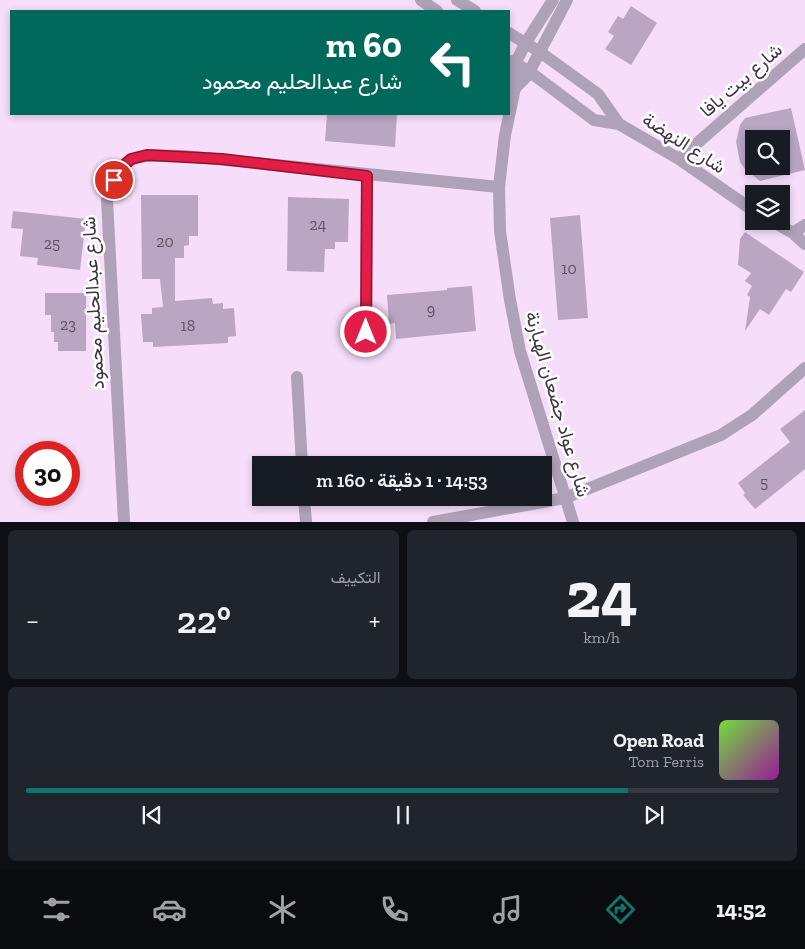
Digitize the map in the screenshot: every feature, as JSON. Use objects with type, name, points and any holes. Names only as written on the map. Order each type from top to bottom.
[{"type":"street","points":[[421,0],[436,10]]},
{"type":"street","points":[[457,0],[473,10]]},
{"type":"street","name":"شارع عواد جضعان الهبارنة","points":[[510,113],[515,88],[512,62],[553,0]]},
{"type":"street","points":[[515,88],[530,72],[567,0]]},
{"type":"street","name":"شارع النهضة","points":[[510,34],[540,52],[598,94],[619,124]]},
{"type":"street","name":"شارع بيت يافا","points":[[679,159],[805,49]]},
{"type":"street","name":"شارع النهضة","points":[[512,62],[530,72],[594,120],[619,124],[679,159],[745,205]]},
{"type":"street","name":"شارع عواد جضعان الهبارنة","points":[[510,115],[499,187],[500,231],[514,323],[526,372],[573,522]]},
{"type":"street","name":"شارع عبدالحليم محمود","points":[[124,522],[107,200],[120,169],[131,159],[139,156],[184,156],[367,176],[499,187]]},
{"type":"street","points":[[366,332],[367,176]]},
{"type":"street","points":[[793,233],[805,225]]},
{"type":"street","points":[[788,230],[805,244]]},
{"type":"street","points":[[433,522],[565,498],[721,435],[752,415],[805,368]]},
{"type":"street","points":[[297,377],[301,456]]},
{"type":"street","points":[[305,506],[306,522]]},
{"type":"building","points":[[631,6],[657,23],[631,65],[605,49],[614,36],[608,32],[618,16],[623,19]]},
{"type":"building","points":[[791,108],[805,170],[790,174],[790,130],[745,130],[745,169],[740,162],[736,142],[740,125],[745,118]]},
{"type":"building","points":[[327,115],[397,115],[395,147],[325,141]]},
{"type":"building","points":[[752,175],[785,175],[760,181]]},
{"type":"building","points":[[141,195],[198,195],[198,236],[189,236],[189,245],[184,246],[184,258],[175,258],[175,301],[212,298],[213,304],[223,303],[223,309],[234,308],[236,336],[228,337],[228,343],[153,347],[153,342],[143,342],[141,314],[152,314],[152,308],[163,307],[160,279],[142,279]]},
{"type":"building","points":[[288,197],[349,199],[348,242],[335,242],[335,249],[325,249],[324,272],[287,271]]},
{"type":"building","points":[[13,211],[86,219],[80,270],[37,265],[38,258],[20,256],[23,229],[11,228]]},
{"type":"building","points":[[580,215],[588,318],[558,320],[550,218]]},
{"type":"building","points":[[745,232],[804,272],[791,292],[786,289],[769,315],[760,309],[745,331],[750,297],[747,295],[752,286],[745,281],[751,273],[738,265],[740,239]]},
{"type":"building","points":[[472,286],[476,331],[396,339],[395,323],[389,324],[387,295]]},
{"type":"building","points":[[45,293],[86,293],[86,351],[58,351],[58,342],[54,342],[54,332],[51,332],[51,315],[45,315]]},
{"type":"building","points":[[805,410],[805,469],[755,509],[743,495],[745,493],[738,483],[790,442],[780,429]]},
{"type":"route","points":[[114,180],[120,169],[131,159],[147,155],[222,159],[367,176],[366,332]]}]
